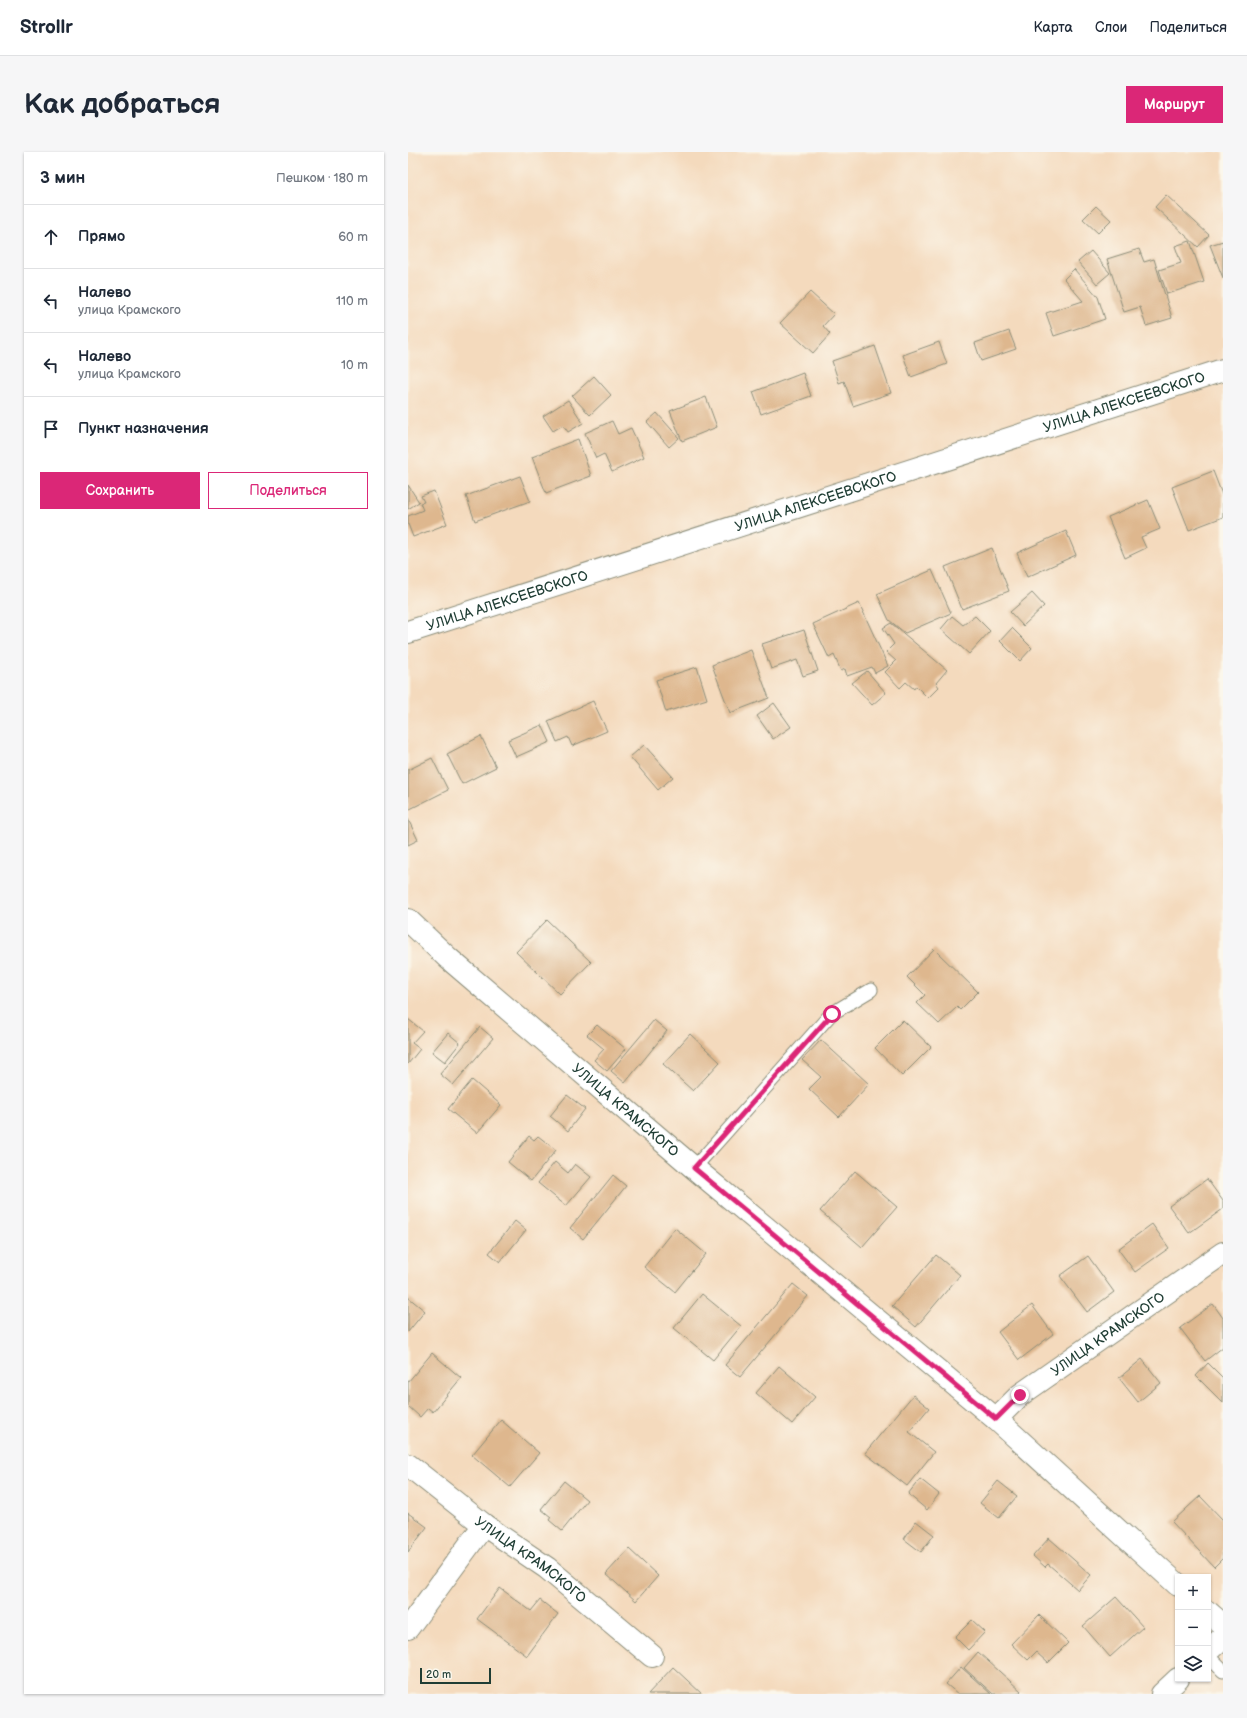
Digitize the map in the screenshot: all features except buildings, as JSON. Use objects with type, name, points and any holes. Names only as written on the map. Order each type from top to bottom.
[{"type":"street","name":"УЛИЦА АЛЕКСЕЕВСКОГО","points":[[408,632],[1223,370]]},
{"type":"street","name":"УЛИЦА КРАМСКОГО","points":[[408,920],[448,958],[694,1168],[996,1419],[1175,1581]]},
{"type":"street","name":"УЛИЦА КРАМСКОГО","points":[[996,1419],[1020,1395],[1223,1253]]},
{"type":"street","name":"УЛИЦА КРАМСКОГО","points":[[408,1466],[484,1525],[547,1568],[652,1656]]},
{"type":"street","points":[[408,1628],[484,1525]]},
{"type":"street","points":[[1211,1615],[1223,1626]]},
{"type":"street","points":[[1211,1648],[1223,1637]]},
{"type":"street","points":[[1162,1694],[1175,1682]]},
{"type":"lane","points":[[694,1168],[832,1014],[871,990]]},
{"type":"lane","points":[[1211,1659],[1223,1671]]},
{"type":"route","points":[[832,1014],[694,1168],[996,1419],[1020,1395]]}]
